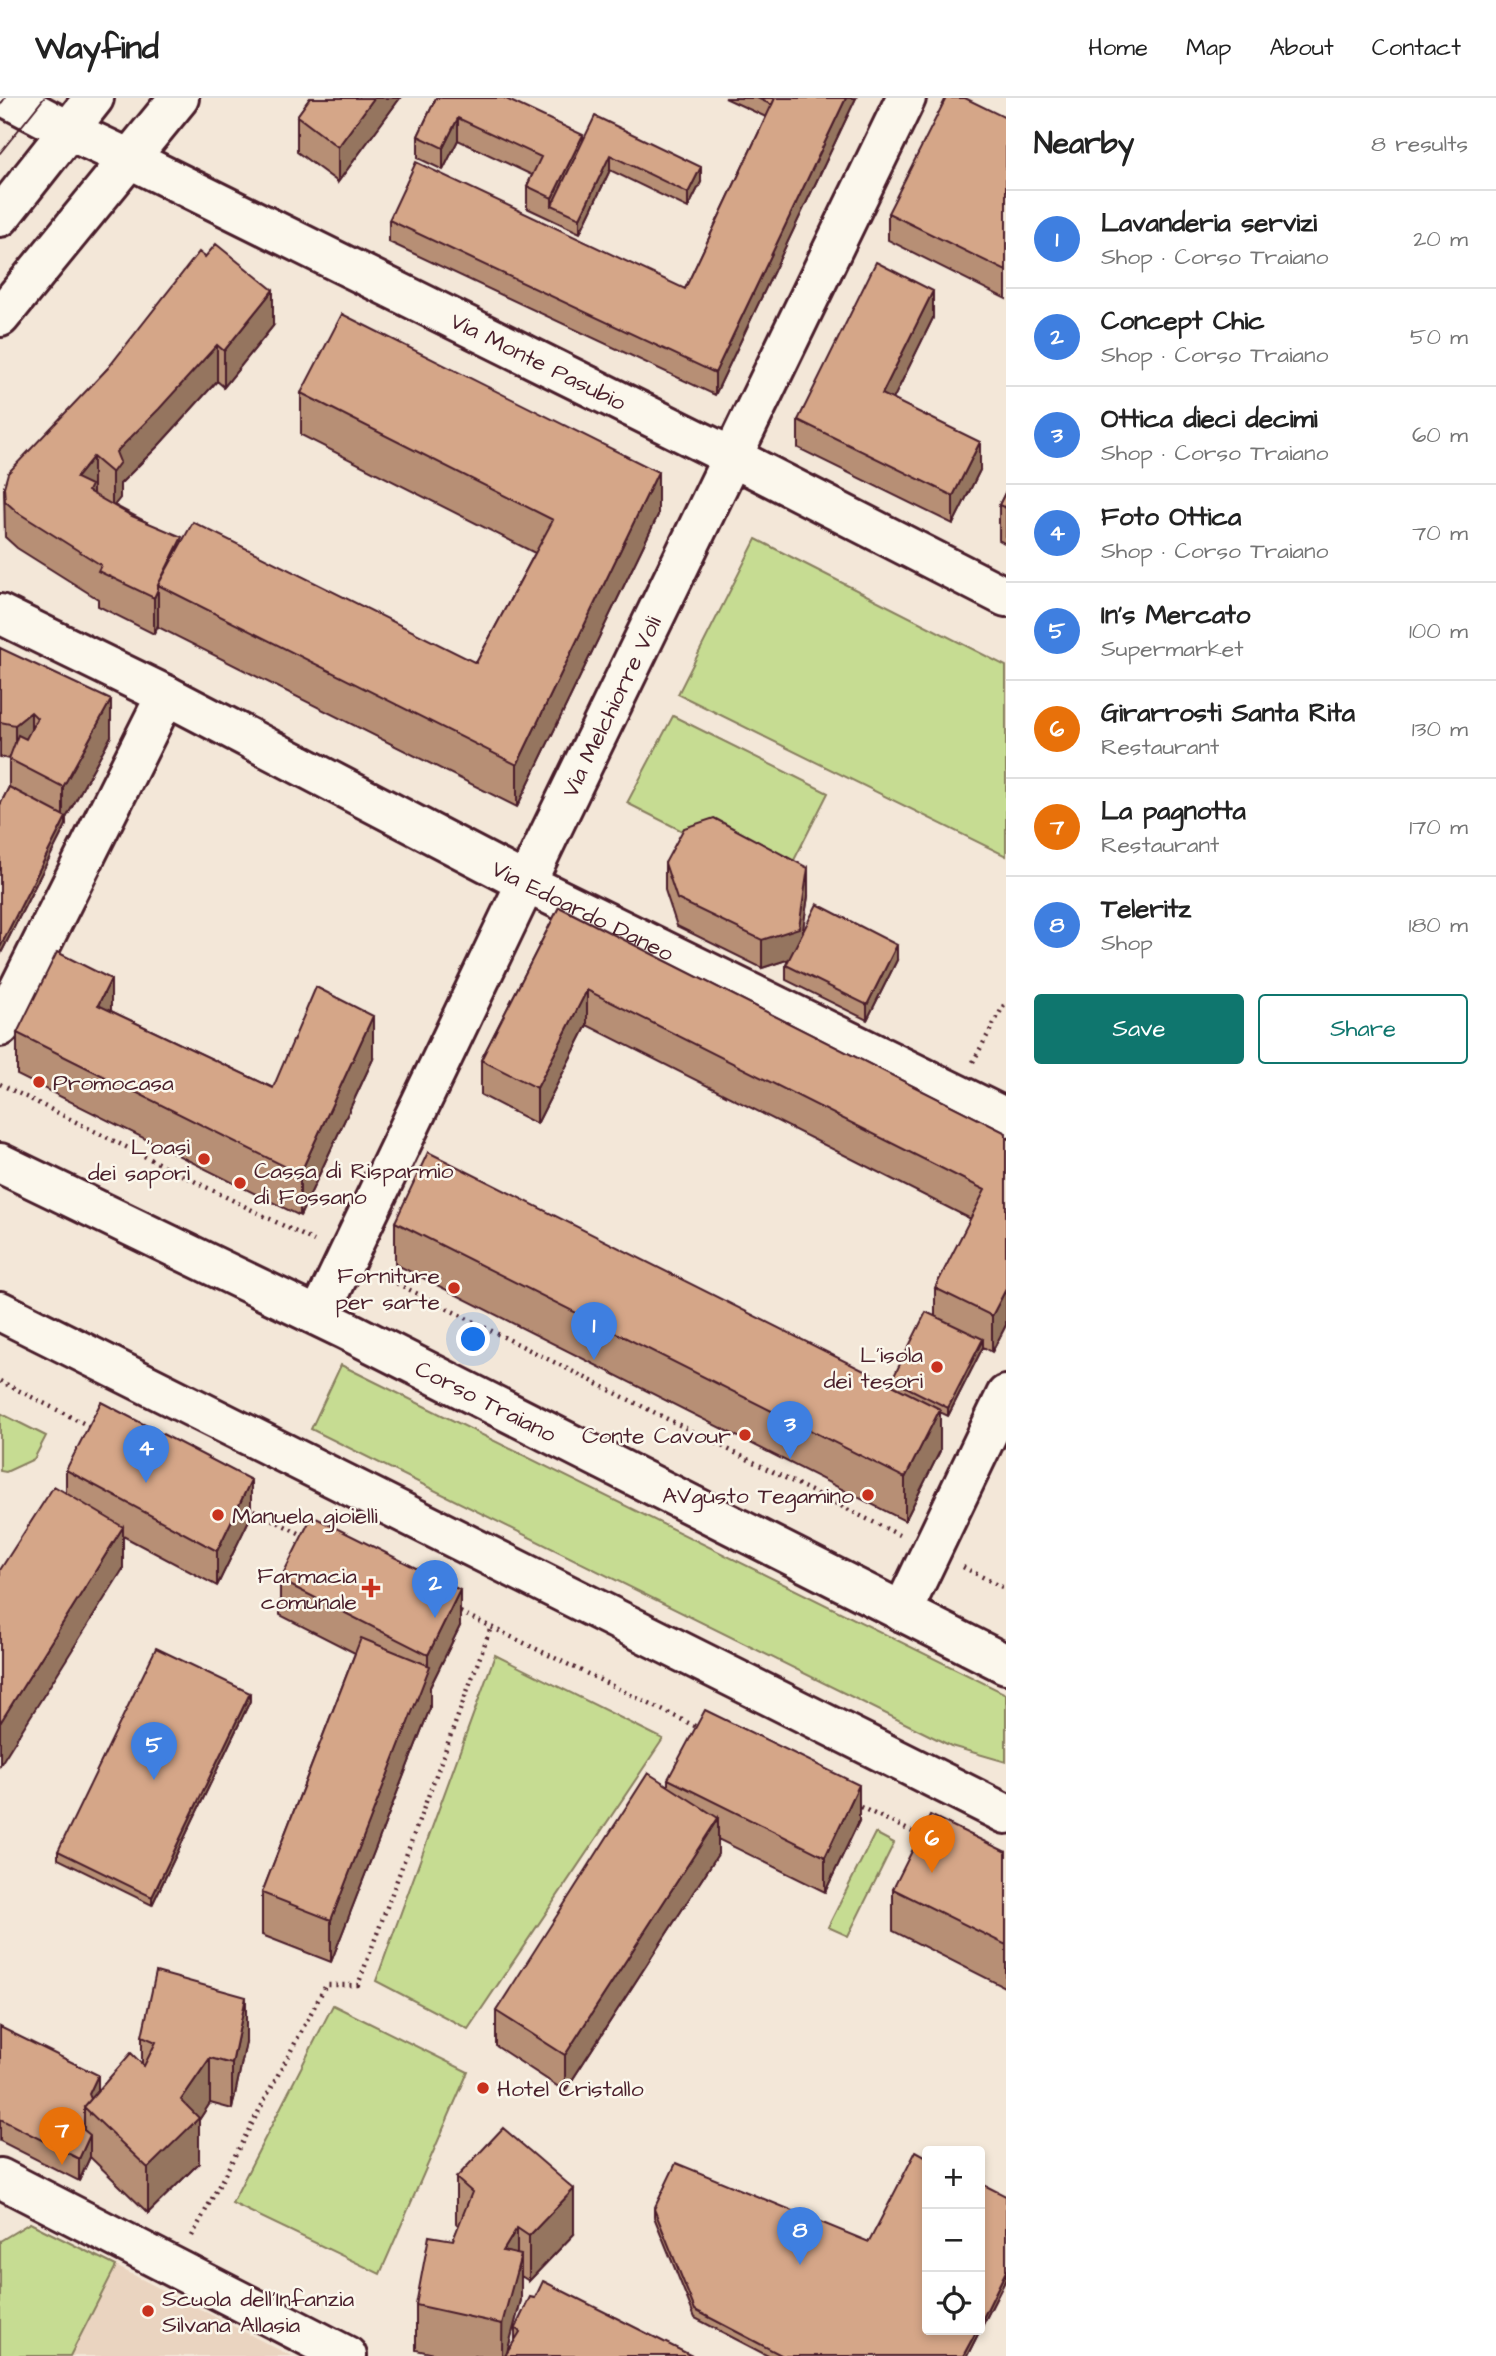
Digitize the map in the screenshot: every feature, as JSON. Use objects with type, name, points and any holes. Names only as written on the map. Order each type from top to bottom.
[{"type":"street","name":"Via Monte Pasubio","points":[[7,98],[68,131],[130,159],[733,457],[1006,597]]},
{"type":"street","points":[[0,218],[94,98]]},
{"type":"street","points":[[0,317],[179,98]]},
{"type":"street","name":"Via Melchiorre Voli","points":[[319,1316],[906,98]]},
{"type":"street","name":"Via Edoardo Daneo","points":[[0,614],[166,695],[526,883],[1006,1118]]},
{"type":"street","points":[[0,1027],[166,695]]},
{"type":"street","name":"Corso Traiano","points":[[0,1163],[319,1316],[1006,1664]]},
{"type":"street","points":[[0,1311],[1006,1814]]},
{"type":"street","points":[[902,1612],[1006,1395]]},
{"type":"street","points":[[930,1776],[1006,1792]]},
{"type":"street","points":[[0,2178],[347,2356]]},
{"type":"path","points":[[955,1093],[1006,1002]]},
{"type":"path","points":[[0,1084],[1006,1589]]},
{"type":"path","points":[[0,1381],[98,1431]]},
{"type":"path","points":[[246,1506],[311,1539]]},
{"type":"path","points":[[443,1603],[713,1735]]},
{"type":"path","points":[[174,2267],[326,1986],[358,1986],[491,1627]]},
{"type":"path","points":[[848,1801],[926,1839]]},
{"type":"shaded area","name":"Scuola dell'Infanzia Silvana Allasia","points":[[116,2266],[291,2356],[70,2356]]},
{"type":"green space","points":[[756,539],[1006,666],[1006,856],[678,694]]},
{"type":"green space","points":[[673,716],[828,793],[783,882],[627,803]]},
{"type":"green space","points":[[341,1365],[1006,1694],[1006,1762],[951,1746],[311,1429]]},
{"type":"green space","points":[[0,1413],[46,1436],[34,1459],[6,1472],[0,1471]]},
{"type":"green space","points":[[495,1655],[663,1739],[468,2029],[376,1981]]},
{"type":"green space","points":[[875,1833],[894,1843],[848,1936],[828,1927]]},
{"type":"green space","points":[[333,2005],[468,2072],[380,2274],[232,2203]]},
{"type":"green space","points":[[30,2223],[116,2266],[70,2356],[0,2356],[0,2241]]},
{"type":"building","points":[[310,98],[374,98],[338,147],[297,116]]},
{"type":"building","points":[[436,98],[504,98],[583,135],[552,198],[527,186],[541,157],[458,118],[443,148],[418,136]]},
{"type":"building","points":[[757,98],[775,98],[772,105]]},
{"type":"building","points":[[775,98],[846,98],[715,373],[389,220],[416,162],[685,289]]},
{"type":"building","points":[[946,98],[965,98],[1006,118],[1006,271],[888,213]]},
{"type":"building","points":[[595,116],[701,167],[688,193],[610,155],[580,218],[552,205]]},
{"type":"building","points":[[216,244],[273,290],[224,351],[217,345],[116,452],[120,462],[112,473],[93,457],[76,478],[91,485],[88,491],[132,516],[182,537],[154,598],[98,571],[101,565],[17,512],[5,501],[4,487],[8,473],[108,368],[199,252],[205,257]]},
{"type":"building","points":[[876,262],[933,291],[882,394],[980,442],[953,496],[798,420]]},
{"type":"building","points":[[342,314],[658,472],[517,765],[158,585],[193,522],[476,663],[553,520],[301,393]]},
{"type":"building","points":[[1006,491],[1006,508],[999,505]]},
{"type":"building","points":[[0,648],[111,700],[63,787],[9,759],[18,735],[26,739],[37,718],[31,712],[15,725],[0,722]]},
{"type":"building","points":[[9,787],[66,817],[0,947],[0,805]]},
{"type":"building","points":[[714,818],[808,868],[799,928],[762,940],[677,899],[665,863],[684,828]]},
{"type":"building","points":[[817,904],[897,945],[867,1005],[786,965]]},
{"type":"building","points":[[559,907],[1006,1133],[1006,1289],[992,1316],[935,1288],[985,1190],[587,990],[537,1088],[481,1060]]},
{"type":"building","points":[[57,952],[111,979],[98,1005],[273,1088],[316,987],[373,1016],[300,1174],[17,1033]]},
{"type":"building","points":[[428,1152],[940,1409],[905,1478],[395,1222]]},
{"type":"building","name":"L'isola dei tesori","points":[[926,1312],[983,1339],[948,1408],[892,1380]]},
{"type":"building","points":[[101,1402],[251,1480],[217,1551],[66,1470]]},
{"type":"building","points":[[54,1486],[123,1527],[0,1723],[0,1570]]},
{"type":"building","points":[[312,1516],[460,1590],[428,1655],[280,1580]]},
{"type":"building","points":[[361,1638],[430,1666],[331,1920],[262,1893]]},
{"type":"building","points":[[156,1648],[250,1693],[152,1897],[58,1851]]},
{"type":"building","points":[[705,1710],[859,1785],[825,1857],[668,1779]]},
{"type":"building","points":[[648,1773],[718,1818],[565,2055],[496,2011]]},
{"type":"building","points":[[930,1815],[1006,1852],[1006,1945],[893,1889]]},
{"type":"building","points":[[156,1972],[246,1997],[232,2064],[210,2058],[181,2100],[199,2118],[148,2168],[84,2107],[131,2053],[144,2066],[156,2042],[142,2036]]},
{"type":"building","points":[[0,2027],[98,2075],[89,2094],[91,2099],[84,2107],[84,2130],[90,2135],[79,2159],[0,2119]]},
{"type":"building","points":[[503,2128],[574,2189],[529,2236],[517,2228],[503,2251],[521,2255],[502,2324],[416,2305],[429,2236],[453,2240],[472,2192],[456,2178]]},
{"type":"building","points":[[916,2151],[922,2154],[922,2335],[974,2335],[963,2356],[783,2356],[695,2310],[654,2209],[676,2163],[869,2242]]},
{"type":"building","points":[[985,2186],[1006,2196],[1006,2271],[985,2314]]},
{"type":"building","points":[[543,2281],[692,2356],[505,2356],[520,2332],[515,2328],[530,2297],[535,2298]]},
{"type":"tram line","points":[[0,105],[5,98]]},
{"type":"tram line","points":[[0,153],[44,98]]},
{"type":"place","name":"Promocasa","points":[[39,1082]]},
{"type":"place","name":"L'oasi dei sapori","points":[[204,1159]]},
{"type":"place","name":"Cassa di Risparmio di Fossano","points":[[240,1183]]},
{"type":"place","name":"Forniture per sarte","points":[[454,1288]]},
{"type":"place","name":"Lavanderia servizi","points":[[594,1360]]},
{"type":"place","name":"L'isola dei tesori","points":[[937,1367]]},
{"type":"place","name":"Conte Cavour","points":[[745,1435]]},
{"type":"place","name":"Ottica dieci decimi","points":[[790,1459]]},
{"type":"place","name":"Foto Ottica","points":[[146,1483]]},
{"type":"place","name":"AVgusto Tegamino","points":[[868,1495]]},
{"type":"place","name":"Manuela gioielli","points":[[218,1515]]},
{"type":"place","name":"Farmacia comunale","points":[[371,1588]]},
{"type":"place","name":"Concept Chic","points":[[435,1618]]},
{"type":"place","name":"In's Mercato","points":[[154,1780]]},
{"type":"place","name":"Girarrosti Santa Rita","points":[[932,1873]]},
{"type":"place","name":"Hotel Cristallo","points":[[483,2088]]},
{"type":"place","name":"La pagnotta","points":[[62,2165]]},
{"type":"place","name":"Teleritz","points":[[800,2265]]},
{"type":"place","name":"Scuola dell'Infanzia Silvana Allasia","points":[[148,2311]]}]
